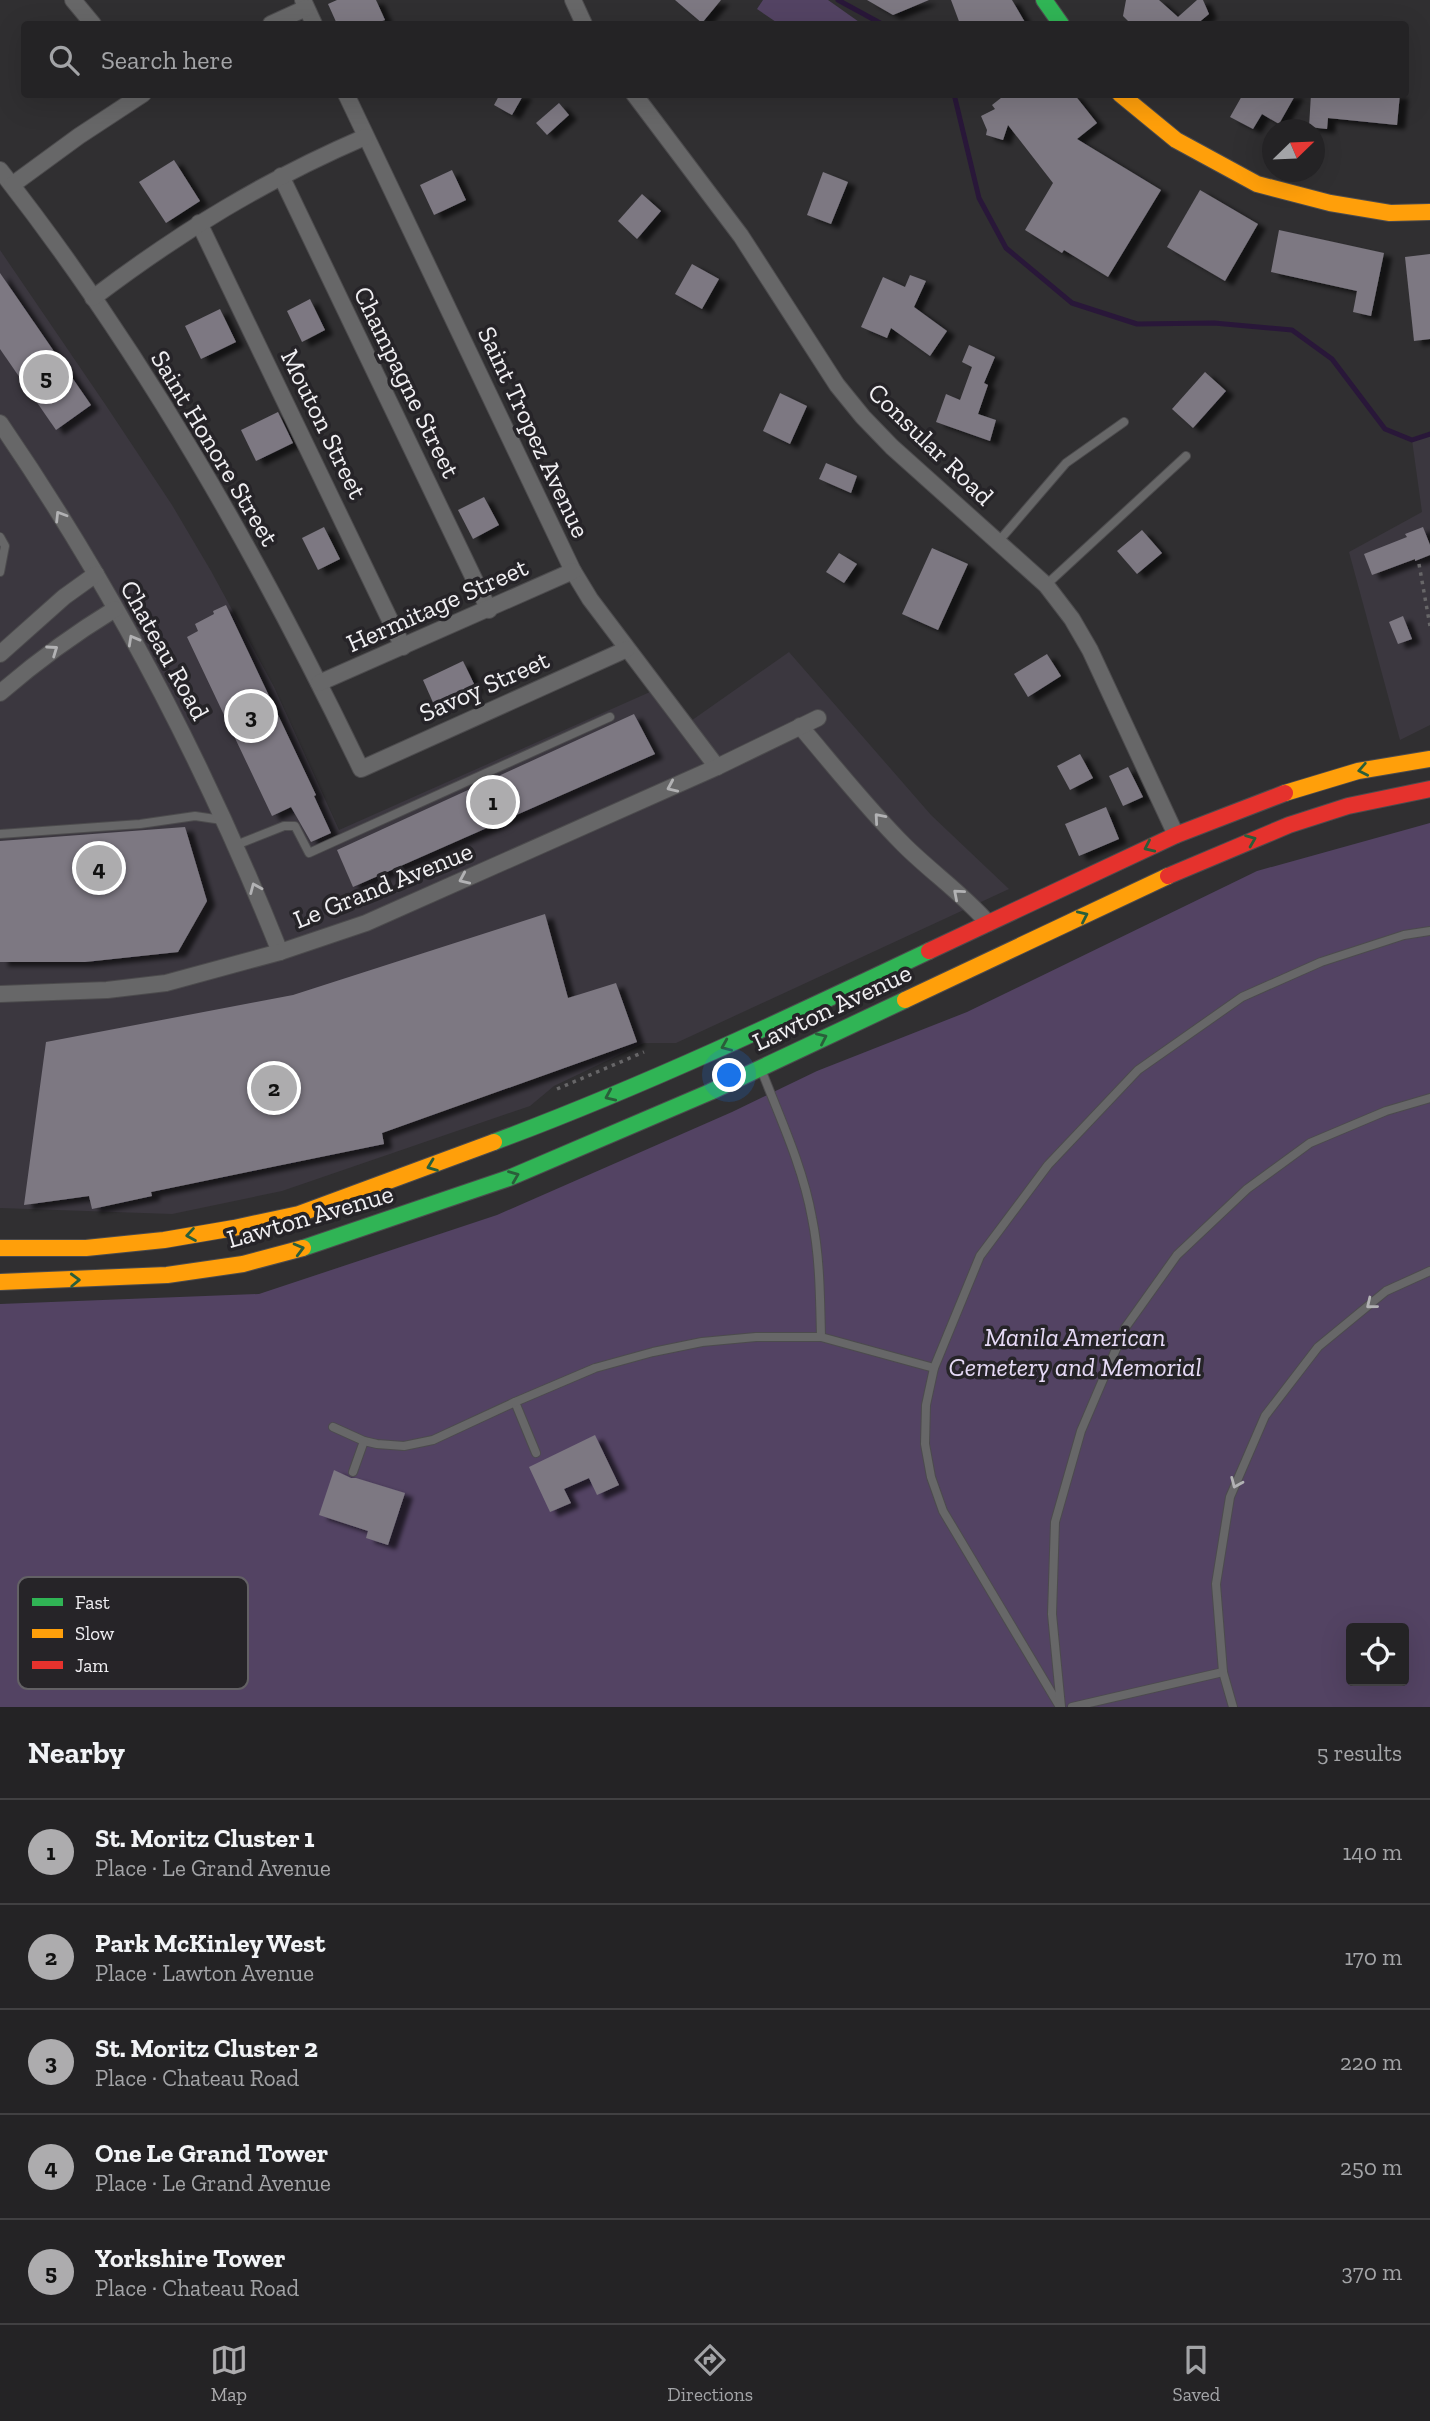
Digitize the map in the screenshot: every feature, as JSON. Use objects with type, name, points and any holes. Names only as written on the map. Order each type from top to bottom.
[{"type":"main road","points":[[1044,0],[1059,21]]},
{"type":"main road","points":[[1125,98],[1176,140],[1257,184],[1330,203],[1390,213],[1430,212]]},
{"type":"main road","name":"Lawton Avenue","points":[[0,1248],[86,1248],[164,1240],[299,1214],[565,1116],[749,1036],[1176,835],[1282,793],[1358,771],[1430,759]]},
{"type":"main road","name":"Lawton Avenue","points":[[0,1282],[167,1275],[243,1264],[312,1246],[509,1178],[648,1119],[1188,866],[1289,825],[1348,806],[1430,789]]},
{"type":"street","points":[[74,0],[91,21]]},
{"type":"street","points":[[573,0],[583,21]]},
{"type":"street","points":[[276,21],[304,4],[312,21]]},
{"type":"street","points":[[12,185],[137,98]]},
{"type":"street","name":"Saint Tropez Avenue","points":[[348,98],[573,571],[590,599],[717,767]]},
{"type":"street","name":"Consular Road","points":[[637,98],[741,236],[838,385],[863,417],[892,447],[1046,585],[1072,619],[1090,650],[1176,835]]},
{"type":"street","points":[[93,298],[199,223],[281,176],[365,137]]},
{"type":"street","name":"Saint Honore Street","points":[[0,170],[93,298],[155,391],[213,487],[268,584],[361,769]]},
{"type":"street","name":"Champagne Street","points":[[281,176],[489,610]]},
{"type":"street","name":"Mouton Street","points":[[199,223],[403,647]]},
{"type":"street","name":"Chateau Road","points":[[0,424],[96,574],[159,686],[236,845],[280,952]]},
{"type":"street","name":"Hermitage Street","points":[[319,683],[573,571]]},
{"type":"street","points":[[0,654],[64,597],[96,574]]},
{"type":"street","points":[[0,693],[38,660],[115,609]]},
{"type":"street","name":"Savoy Street","points":[[361,769],[627,649]]},
{"type":"street","name":"Le Grand Avenue","points":[[0,995],[107,990],[166,983],[280,952],[366,923],[717,767],[818,718]]},
{"type":"street","points":[[800,726],[882,822],[988,923]]},
{"type":"lane","points":[[998,542],[1066,463],[1124,422]]},
{"type":"lane","points":[[1046,585],[1186,456]]},
{"type":"lane","points":[[0,537],[5,546],[0,572]]},
{"type":"lane","points":[[236,845],[284,826],[295,826],[309,853],[610,717]]},
{"type":"lane","points":[[0,834],[140,824],[195,816],[225,821]]},
{"type":"lane","points":[[1060,1707],[943,1511],[931,1477],[925,1444],[926,1405],[934,1368],[981,1256],[1048,1164],[1138,1070],[1242,997],[1321,962],[1404,935],[1430,931]]},
{"type":"lane","points":[[760,1067],[802,1179],[812,1218],[820,1276],[821,1337]]},
{"type":"lane","points":[[1060,1707],[1052,1614],[1055,1522],[1081,1431],[1125,1328],[1177,1255],[1247,1189],[1310,1143],[1386,1111],[1430,1098]]},
{"type":"lane","points":[[1233,1707],[1223,1672],[1216,1584],[1230,1497],[1265,1416],[1318,1347],[1386,1291],[1430,1271]]},
{"type":"lane","points":[[333,1427],[364,1441],[404,1446],[433,1440],[595,1368],[653,1352],[716,1340],[821,1337],[934,1368]]},
{"type":"lane","points":[[514,1402],[536,1453]]},
{"type":"lane","points":[[354,1472],[364,1441]]},
{"type":"lane","points":[[1072,1707],[1223,1672]]},
{"type":"path","points":[[1419,565],[1430,626]]},
{"type":"path","points":[[556,1089],[644,1052]]},
{"type":"shaded area","points":[[0,250],[172,505],[211,571],[274,687],[339,830],[650,692],[678,730],[789,652],[931,815],[1009,889],[676,1043],[644,1043],[554,1086],[530,1106],[282,1191],[172,1214],[0,1208]]},
{"type":"shaded area","points":[[1430,434],[1430,725],[1400,740],[1349,552],[1422,512],[1412,440]]},
{"type":"green space","points":[[763,0],[828,0],[858,21],[775,21],[757,9]]},
{"type":"green space","name":"Manila American Cemetery and Memorial","points":[[1430,823],[1430,1707],[0,1707],[0,1304],[259,1294],[497,1215],[732,1112],[817,1071],[967,1012],[1257,871]]},
{"type":"building","points":[[337,0],[376,0],[385,20],[336,21],[328,4]]},
{"type":"building","points":[[675,0],[721,0],[704,21],[700,21]]},
{"type":"building","points":[[867,0],[929,0],[893,15]]},
{"type":"building","points":[[951,0],[1012,0],[1024,21],[959,21]]},
{"type":"building","points":[[1126,0],[1159,0],[1178,17],[1197,0],[1203,0],[1209,14],[1201,21],[1128,21],[1123,16]]},
{"type":"building","points":[[498,98],[522,98],[512,115],[494,105]]},
{"type":"building","points":[[1001,98],[1077,98],[1097,123],[1077,139],[1161,190],[1108,277],[1025,230],[1053,183],[1008,125],[1003,140],[986,135],[987,130],[981,116],[995,109],[992,105]]},
{"type":"building","points":[[1241,98],[1294,98],[1282,119],[1270,119],[1262,114],[1253,129],[1230,117]]},
{"type":"building","points":[[1311,98],[1400,98],[1397,125],[1328,118],[1327,129],[1325,119],[1309,119]]},
{"type":"building","points":[[559,103],[569,115],[547,135],[536,123]]},
{"type":"building","points":[[174,160],[200,201],[166,223],[139,182]]},
{"type":"building","points":[[452,170],[466,200],[434,215],[420,185]]},
{"type":"building","points":[[823,172],[848,182],[831,224],[807,215]]},
{"type":"building","points":[[1200,190],[1258,224],[1225,281],[1167,247]]},
{"type":"building","points":[[642,194],[661,211],[637,239],[618,221]]},
{"type":"building","points":[[1279,230],[1384,253],[1371,316],[1353,312],[1357,291],[1271,272]]},
{"type":"building","points":[[1430,254],[1430,339],[1414,341],[1405,257]]},
{"type":"building","points":[[692,264],[719,279],[702,309],[675,294]]},
{"type":"building","points":[[0,273],[91,405],[56,430],[0,349]]},
{"type":"building","points":[[910,275],[926,281],[914,307],[947,331],[930,356],[891,328],[887,338],[861,327],[883,277],[905,287]]},
{"type":"building","points":[[310,299],[325,330],[302,342],[287,311]]},
{"type":"building","points":[[220,309],[236,342],[201,359],[185,326]]},
{"type":"building","points":[[969,345],[995,357],[984,383],[988,385],[978,414],[996,420],[990,441],[936,422],[946,394],[960,400],[972,367],[962,362]]},
{"type":"building","points":[[1205,372],[1226,391],[1193,428],[1172,409]]},
{"type":"building","points":[[780,393],[807,406],[790,444],[763,431]]},
{"type":"building","points":[[278,412],[293,443],[256,461],[241,430]]},
{"type":"building","points":[[826,463],[857,476],[851,493],[819,479]]},
{"type":"building","points":[[484,497],[499,525],[473,539],[458,510]]},
{"type":"building","points":[[324,527],[340,559],[318,570],[302,538]]},
{"type":"building","points":[[1423,527],[1430,545],[1430,555],[1372,575],[1364,554],[1407,537],[1405,534]]},
{"type":"building","points":[[1142,530],[1162,553],[1137,574],[1117,551]]},
{"type":"building","points":[[932,548],[968,564],[938,630],[902,614]]},
{"type":"building","points":[[839,553],[857,564],[844,583],[826,572]]},
{"type":"building","points":[[226,605],[316,795],[314,796],[331,833],[311,842],[291,807],[272,816],[187,637],[198,631],[195,624]]},
{"type":"building","points":[[1403,616],[1412,639],[1398,644],[1389,622]]},
{"type":"building","points":[[1047,654],[1061,676],[1028,697],[1014,674]]},
{"type":"building","points":[[463,661],[476,688],[435,707],[423,680]]},
{"type":"building","points":[[634,714],[655,754],[353,887],[337,850]]},
{"type":"building","points":[[1080,754],[1093,778],[1070,790],[1057,766]]},
{"type":"building","points":[[1128,767],[1143,797],[1123,806],[1109,776]]},
{"type":"building","points":[[1106,807],[1119,839],[1079,856],[1065,824]]},
{"type":"building","points":[[185,827],[207,901],[178,952],[85,962],[0,962],[0,841]]},
{"type":"building","points":[[545,914],[568,998],[616,983],[637,1042],[382,1133],[384,1144],[151,1192],[152,1196],[92,1209],[89,1196],[24,1205],[46,1042],[293,995]]},
{"type":"building","points":[[595,1435],[619,1485],[597,1495],[589,1478],[564,1489],[571,1503],[550,1512],[529,1467]]},
{"type":"building","points":[[334,1470],[351,1478],[405,1493],[388,1545],[366,1538],[368,1531],[319,1515]]},
{"type":"waterway","points":[[838,0],[876,21]]},
{"type":"waterway","points":[[955,98],[979,198],[1006,248],[1072,303],[1137,324],[1214,323],[1292,330],[1332,359],[1385,429],[1412,440],[1430,434]]},
{"type":"traffic: fast","points":[[1044,0],[1059,21]]},
{"type":"traffic: fast","points":[[494,1142],[659,1075],[929,951]]},
{"type":"traffic: fast","points":[[303,1248],[509,1178],[710,1092],[905,1000]]},
{"type":"traffic: slow","points":[[1125,98],[1176,140],[1257,184],[1330,203],[1390,213],[1430,212]]},
{"type":"traffic: slow","points":[[1285,793],[1358,771],[1430,759]]},
{"type":"traffic: slow","points":[[905,1000],[1168,876]]},
{"type":"traffic: slow","points":[[0,1248],[86,1248],[164,1240],[234,1228],[299,1214],[494,1142]]},
{"type":"traffic: slow","points":[[0,1282],[167,1275],[243,1264],[303,1248]]},
{"type":"traffic: jam","points":[[1168,876],[1289,825],[1348,806],[1430,789]]},
{"type":"traffic: jam","points":[[929,951],[1176,835],[1285,793]]},
{"type":"place","name":"Yorkshire Tower","points":[[46,377]]},
{"type":"place","name":"St. Moritz Cluster 2","points":[[251,716]]},
{"type":"place","name":"St. Moritz Cluster 1","points":[[493,802]]},
{"type":"place","name":"One Le Grand Tower","points":[[99,868]]},
{"type":"place","name":"Park McKinley West","points":[[274,1088]]}]
